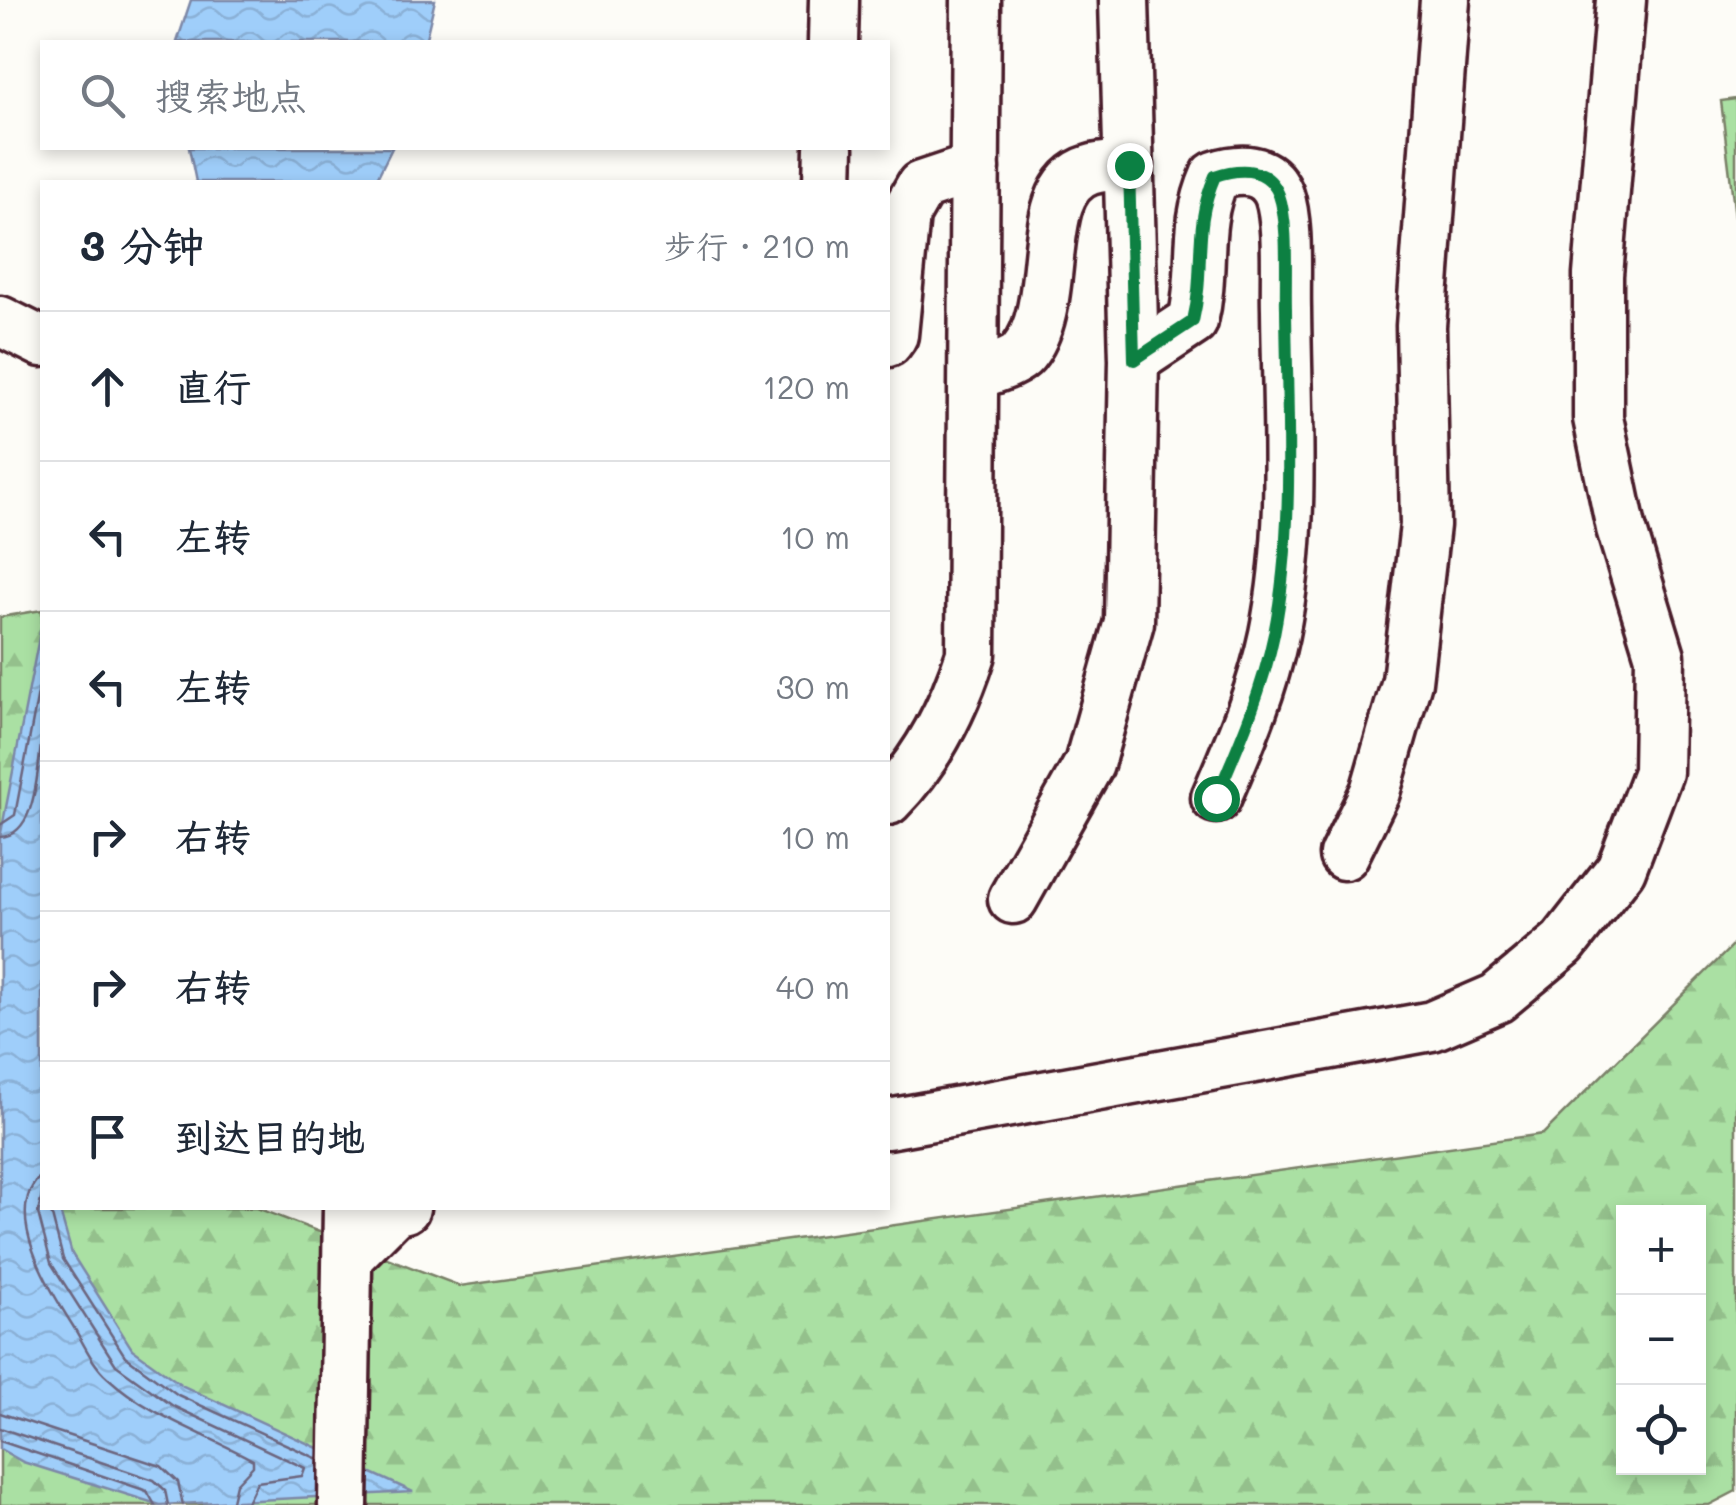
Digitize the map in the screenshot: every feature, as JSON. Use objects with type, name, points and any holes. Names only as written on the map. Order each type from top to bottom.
[{"type":"street","points":[[833,40],[834,0]]},
{"type":"street","points":[[890,797],[924,754],[956,702],[971,654],[976,0]]},
{"type":"street","points":[[1013,899],[1089,764],[1130,622],[1134,360],[1124,0]]},
{"type":"street","points":[[1344,855],[1375,792],[1407,681],[1426,524],[1421,326],[1445,0]]},
{"type":"street","points":[[890,1124],[1432,1026],[1498,998],[1563,943],[1621,869],[1658,772],[1662,734],[1660,656],[1621,528],[1598,418],[1598,275],[1621,0]]},
{"type":"street","points":[[828,180],[829,150]]},
{"type":"street","points":[[974,376],[1022,356],[1037,327],[1050,282],[1052,212],[1064,188],[1087,170],[1129,165]]},
{"type":"street","points":[[1134,360],[1193,321],[1200,290],[1200,209],[1215,176],[1240,167],[1260,174],[1278,194],[1285,254],[1289,528],[1274,633],[1255,706],[1216,798]]},
{"type":"street","points":[[890,340],[894,335],[905,214],[922,186],[975,168]]},
{"type":"street","points":[[343,1505],[348,1210]]},
{"type":"street","points":[[350,1256],[398,1210]]},
{"type":"green space","points":[[1736,99],[1736,225],[1721,101]]},
{"type":"green space","points":[[40,610],[40,1210],[262,1210],[460,1286],[1543,1134],[1736,942],[1736,1491],[1709,1505],[0,1505],[0,617]]},
{"type":"water","points":[[191,0],[435,0],[425,40],[178,40]]},
{"type":"water","points":[[189,150],[391,150],[376,180],[196,180]]},
{"type":"water","points":[[40,632],[40,1210],[60,1210],[72,1254],[132,1349],[183,1386],[413,1492],[160,1505],[23,1462],[0,1449],[0,838]]},
{"type":"route","points":[[1129,165],[1134,360],[1193,321],[1200,290],[1200,209],[1215,176],[1240,167],[1260,174],[1278,194],[1285,254],[1289,528],[1274,633],[1255,706],[1216,798]]}]
